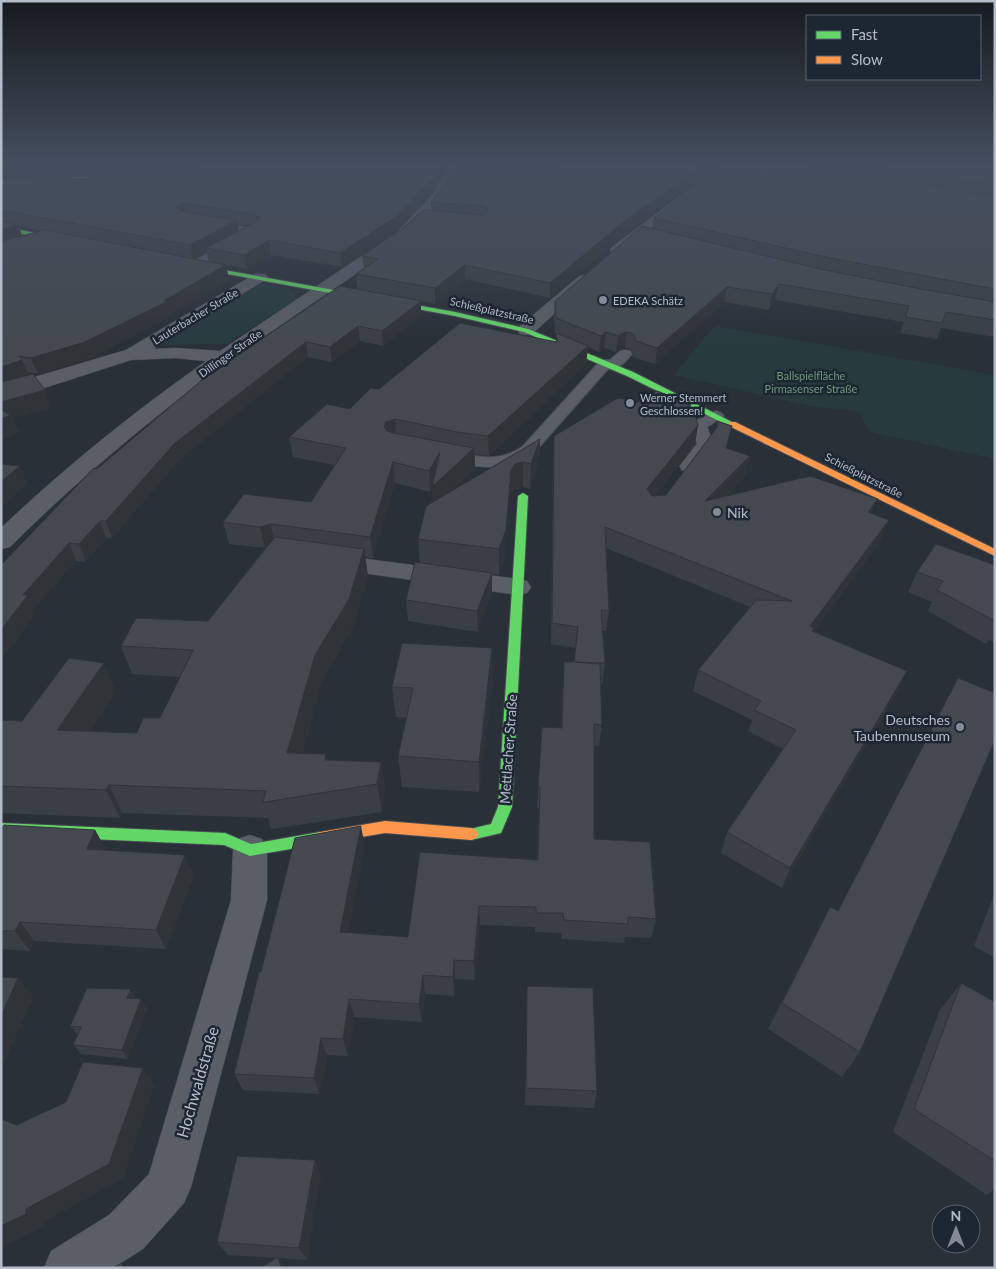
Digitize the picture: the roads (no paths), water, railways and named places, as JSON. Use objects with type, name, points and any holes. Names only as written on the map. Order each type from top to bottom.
[{"type":"street","name":"Dillinger Straße","points":[[1,542],[76,472],[154,408],[224,356],[420,224]]},
{"type":"street","points":[[607,259],[649,224]]},
{"type":"street","points":[[1,228],[77,243]]},
{"type":"street","points":[[637,233],[655,238]]},
{"type":"street","points":[[20,245],[48,238]]},
{"type":"street","name":"Schießplatzstraße","points":[[187,265],[323,288],[526,330],[608,364],[995,554]]},
{"type":"street","points":[[526,330],[592,272]]},
{"type":"street","name":"Lauterbacher Straße","points":[[1,393],[37,384],[129,355],[260,277]]},
{"type":"street","name":"Lauterbacher Straße","points":[[129,355],[174,353],[224,356]]},
{"type":"street","name":"Mettlacher Straße","points":[[250,850],[385,828],[468,835],[496,829],[505,807],[523,496]]},
{"type":"street","points":[[304,559],[518,587]]},
{"type":"street","points":[[1,829],[225,839],[250,850]]},
{"type":"street","name":"Hochwaldstraße","points":[[68,1268],[126,1232],[168,1187],[249,900],[250,850]]},
{"type":"lane","points":[[187,265],[256,232],[205,224]]},
{"type":"lane","points":[[431,452],[496,463],[517,459],[528,450],[608,364],[625,354]]},
{"type":"lane","points":[[677,481],[705,444],[699,425],[716,416]]},
{"type":"place","name":"EDEKA Schätz","points":[[603,300]]},
{"type":"place","name":"Werner Stemmert Geschlossen!","points":[[630,403]]},
{"type":"place","name":"Nik","points":[[717,512]]},
{"type":"place","name":"Deutsches Taubenmuseum","points":[[960,727]]},
{"type":"park label","name":"Ballspielfläche Pirmasenser Straße","points":[[811,381]]}]
